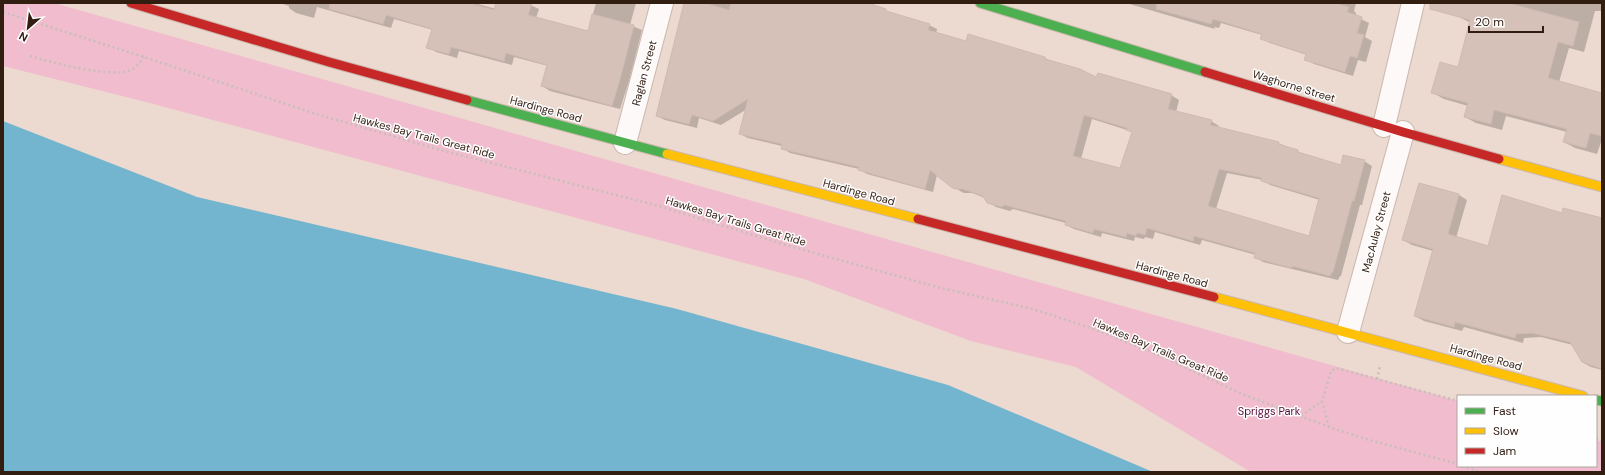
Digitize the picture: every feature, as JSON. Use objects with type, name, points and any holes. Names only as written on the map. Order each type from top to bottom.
[{"type":"street","name":"Hardinge Road","points":[[131,3],[329,62],[625,143],[1348,332],[1579,395]]},
{"type":"street","name":"Raglan Street","points":[[625,143],[662,3]]},
{"type":"street","name":"Waghorne Street","points":[[980,3],[1394,129],[1602,187]]},
{"type":"street","name":"MacAulay Street","points":[[1348,332],[1394,129],[1413,3]]},
{"type":"path","name":"Hawkes Bay Trails Great Ride","points":[[3,12],[313,113],[437,149],[659,206],[789,246],[941,288],[1033,309],[1099,331],[1163,357],[1242,394],[1329,427],[1369,440],[1457,464]]},
{"type":"path","points":[[30,56],[53,63],[111,73],[131,70],[144,57]]},
{"type":"path","points":[[1329,427],[1322,401],[1331,371],[1336,368],[1457,401]]},
{"type":"path","points":[[1300,416],[1322,401]]},
{"type":"path","points":[[1465,467],[1480,472]]},
{"type":"green space","name":"Spriggs Park","points":[[3,3],[54,3],[1457,401],[1457,467],[1597,467],[1597,440],[1602,442],[1602,472],[1251,472],[1076,367],[971,341],[804,279],[146,102],[3,66]]},
{"type":"water","points":[[3,121],[197,197],[677,309],[948,385],[1153,472],[3,472]]},
{"type":"building","points":[[330,3],[469,3],[494,10],[496,3],[532,3],[528,15],[588,31],[592,14],[634,25],[612,106],[541,86],[547,65],[506,53],[504,61],[451,47],[449,54],[426,48],[432,29],[386,15],[383,24],[329,9]]},
{"type":"building","points":[[684,3],[704,3],[729,10],[731,3],[868,3],[886,9],[886,11],[930,24],[928,30],[966,41],[968,34],[1045,57],[1045,59],[1080,69],[1096,77],[1098,73],[1172,94],[1168,109],[1212,120],[1210,125],[1279,142],[1278,144],[1298,150],[1298,152],[1341,165],[1343,155],[1365,160],[1354,201],[1352,201],[1333,272],[1330,276],[1254,258],[1255,253],[1194,236],[1193,241],[1147,228],[1145,235],[1137,233],[1136,236],[1127,233],[1126,237],[1094,229],[1093,233],[1065,225],[1066,221],[1004,205],[1002,207],[987,203],[983,196],[963,189],[955,189],[951,187],[930,170],[925,189],[858,170],[859,167],[781,149],[782,144],[739,134],[748,99],[713,121],[692,115],[689,124],[656,116]],"holes":[[[1084,115],[1127,128],[1126,130],[1132,132],[1120,168],[1073,156]],[[1219,169],[1262,178],[1261,181],[1319,198],[1309,236],[1208,206]]]},
{"type":"building","points":[[1157,3],[1335,3],[1349,7],[1347,12],[1362,17],[1357,33],[1364,35],[1357,58],[1350,56],[1345,72],[1304,60],[1306,54],[1260,39],[1262,34],[1213,19],[1211,24],[1156,9]]},
{"type":"building","points":[[1430,3],[1508,3],[1579,22],[1573,46],[1558,42],[1548,78],[1602,93],[1602,136],[1590,133],[1586,148],[1563,142],[1567,129],[1494,110],[1491,124],[1464,117],[1468,103],[1431,93],[1440,62],[1458,67],[1470,20],[1430,9]]},
{"type":"building","points":[[1419,183],[1459,194],[1448,234],[1488,246],[1502,195],[1562,213],[1563,208],[1602,218],[1602,369],[1582,362],[1570,342],[1532,333],[1516,334],[1515,338],[1455,322],[1454,327],[1414,316],[1433,249],[1402,240]]},
{"type":"traffic: fast","points":[[980,3],[1205,72]]},
{"type":"traffic: fast","points":[[467,100],[667,154]]},
{"type":"traffic: fast","points":[[1597,400],[1602,401]]},
{"type":"traffic: slow","points":[[667,154],[918,219]]},
{"type":"traffic: slow","points":[[1499,159],[1602,187]]},
{"type":"traffic: slow","points":[[1214,297],[1579,395]]},
{"type":"traffic: jam","points":[[131,3],[329,62],[467,100]]},
{"type":"traffic: jam","points":[[1205,72],[1403,132],[1499,159]]},
{"type":"traffic: jam","points":[[918,219],[1214,297]]}]
